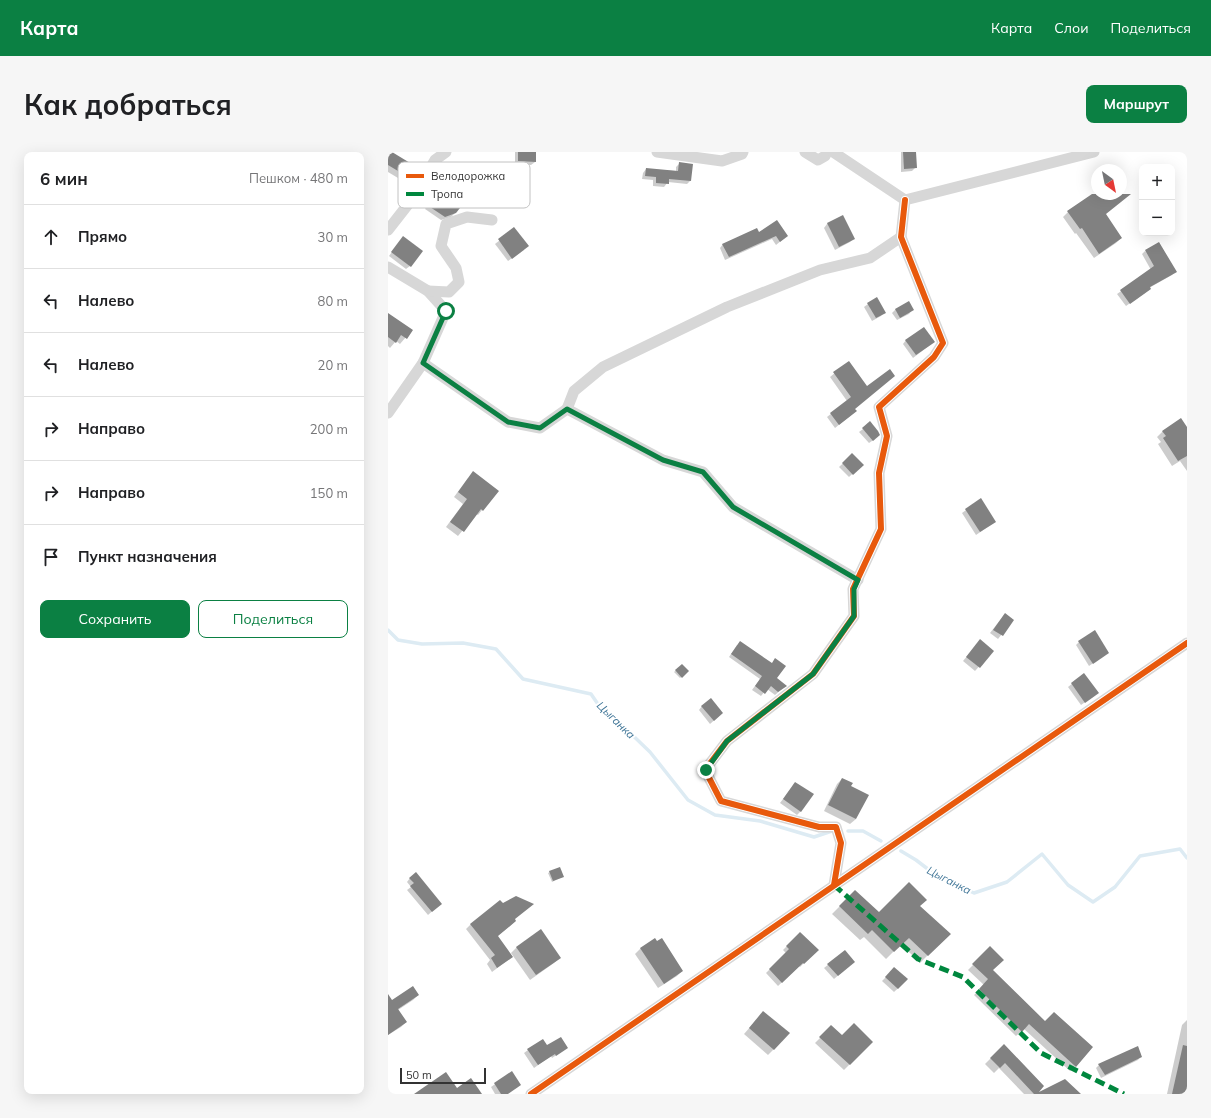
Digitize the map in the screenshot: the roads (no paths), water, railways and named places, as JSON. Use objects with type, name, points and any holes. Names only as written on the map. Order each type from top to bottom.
[{"type":"street","points":[[434,162],[446,152]]},
{"type":"street","points":[[657,152],[722,161],[744,152]]},
{"type":"street","points":[[805,152],[818,160],[825,156],[826,152]]},
{"type":"street","points":[[833,152],[905,200],[1094,152]]},
{"type":"street","points":[[834,885],[841,843],[836,827],[819,827],[721,801],[706,770],[727,741],[813,674],[854,616],[854,589],[881,529],[879,473],[887,436],[879,407],[934,356],[943,343],[901,237],[905,200]]},
{"type":"street","points":[[388,230],[405,208]]},
{"type":"street","points":[[428,291],[449,292],[459,282],[456,268],[441,246],[446,224],[467,216],[492,220]]},
{"type":"street","points":[[423,363],[508,422],[540,428],[567,409],[574,391],[603,367],[734,304],[820,270],[870,258],[901,237]]},
{"type":"street","points":[[388,267],[428,291],[446,311],[423,363],[388,413]]},
{"type":"street","points":[[567,409],[663,460],[703,472],[733,507],[858,580]]},
{"type":"street","points":[[531,1094],[1187,643]]},
{"type":"waterway","name":"Цыганка","points":[[388,630],[398,640],[422,644],[463,643],[496,649],[523,679],[591,694],[602,710],[623,726],[650,752],[688,800],[715,815],[760,821],[814,837],[832,831]]},
{"type":"waterway","name":"Цыганка","points":[[848,831],[863,831],[881,841]]},
{"type":"waterway","name":"Цыганка","points":[[901,851],[937,876],[974,893],[1007,882],[1042,854],[1068,885],[1093,902],[1115,887],[1140,856],[1180,849],[1187,858]]}]
